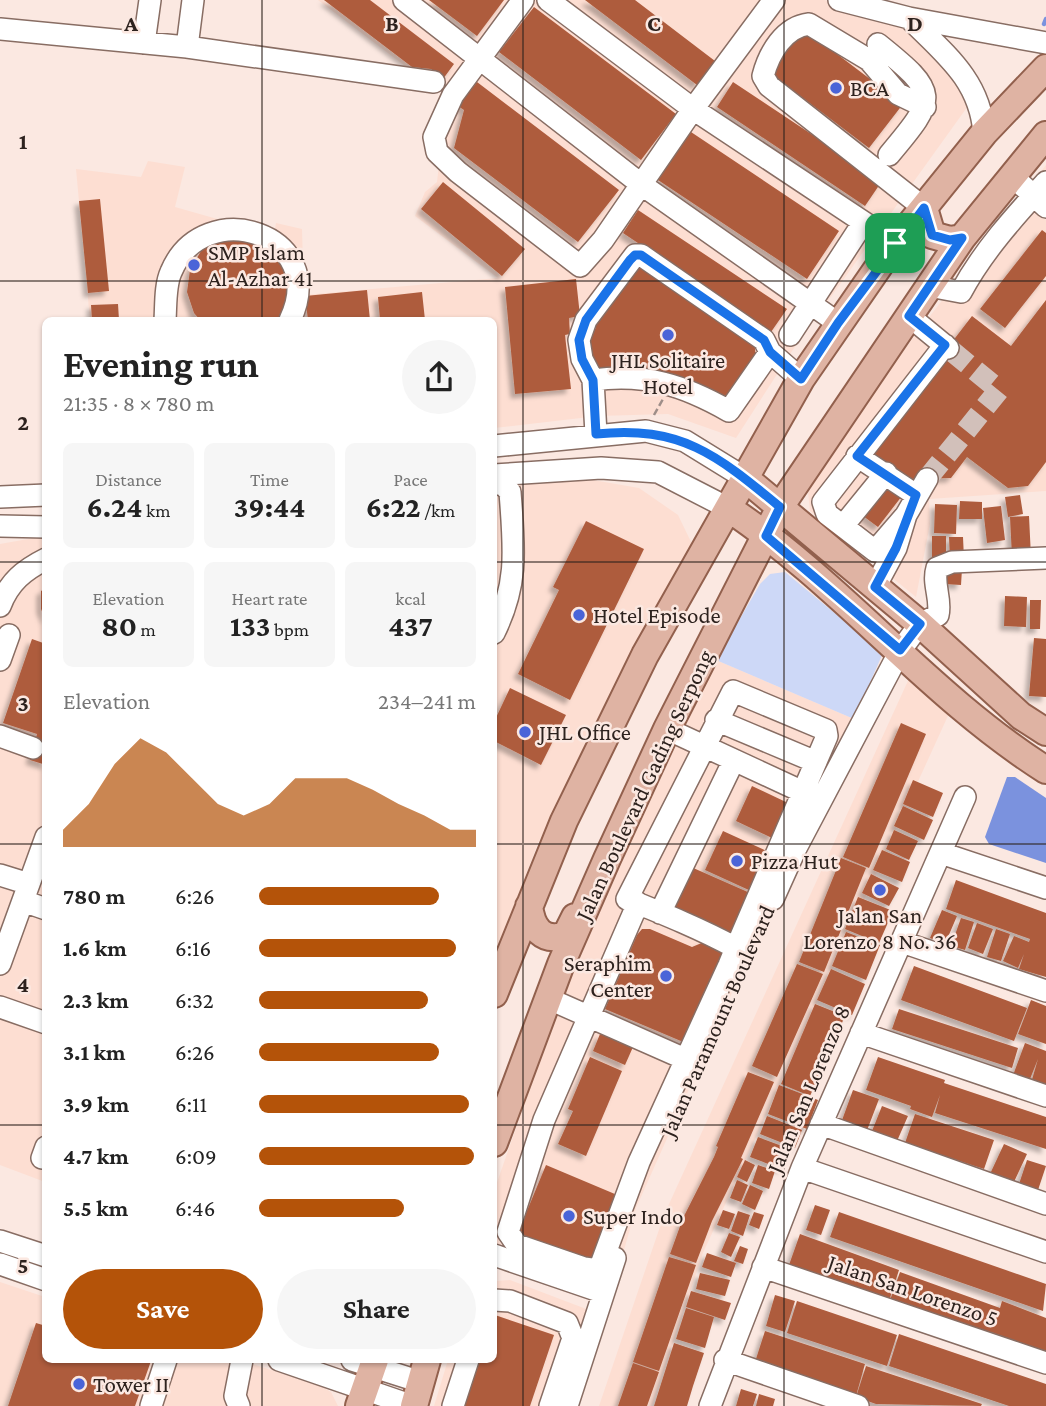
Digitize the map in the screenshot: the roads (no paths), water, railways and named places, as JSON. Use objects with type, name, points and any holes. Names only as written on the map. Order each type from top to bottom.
[{"type":"main road","points":[[497,986],[564,821],[721,505],[838,323],[895,243],[984,133],[1046,68]]},
{"type":"main road","name":"Jalan Boulevard Gading Serpong","points":[[497,1135],[547,998],[607,859],[667,729],[780,507],[962,238],[1046,135]]},
{"type":"main road","points":[[924,208],[932,235],[950,240],[962,238]]},
{"type":"main road","points":[[739,475],[920,624],[1021,716],[1046,732]]},
{"type":"main road","points":[[721,505],[766,536],[900,650],[965,713],[1046,769]]},
{"type":"main road","points":[[529,906],[531,919],[540,934],[557,938],[566,935],[596,865],[607,859]]},
{"type":"main road","points":[[497,1002],[500,1001],[519,949],[527,942],[548,942],[561,964]]},
{"type":"street","points":[[144,43],[150,0]]},
{"type":"street","points":[[187,47],[193,0]]},
{"type":"street","points":[[404,0],[642,186],[838,323]]},
{"type":"street","points":[[523,0],[453,95],[435,137],[437,152],[468,180],[580,266],[642,186],[693,108],[774,0]]},
{"type":"street","points":[[548,0],[693,108],[895,243]]},
{"type":"street","points":[[839,0],[902,16],[1046,43]]},
{"type":"street","points":[[873,52],[902,16]]},
{"type":"street","points":[[902,16],[970,84],[982,109],[984,133]]},
{"type":"street","points":[[889,155],[925,107],[924,91],[915,77],[873,52],[809,24],[802,25],[780,41],[763,76],[769,86],[924,208]]},
{"type":"street","points":[[0,29],[187,47],[434,82]]},
{"type":"street","points":[[929,286],[961,292],[980,262],[1041,195],[1012,176]]},
{"type":"street","points":[[790,334],[863,223]]},
{"type":"street","points":[[165,317],[170,275],[178,258],[194,240],[232,230],[257,232],[279,243],[293,262],[299,278],[291,317]]},
{"type":"street","points":[[596,434],[593,380],[582,359],[579,340],[586,320],[635,255],[641,255],[764,340],[770,352],[801,379]]},
{"type":"street","points":[[857,456],[886,473],[922,487],[906,515],[875,551],[827,514],[823,502],[857,456],[946,346],[909,316]]},
{"type":"street","points":[[593,380],[633,378],[671,384],[692,390],[729,411],[770,352]]},
{"type":"street","points":[[497,446],[646,431],[685,441],[739,475]]},
{"type":"street","points":[[497,475],[628,468],[658,472],[721,505]]},
{"type":"street","points":[[844,526],[886,473]]},
{"type":"street","points":[[497,484],[503,484],[510,492],[515,560],[508,602],[497,626]]},
{"type":"street","points":[[0,497],[42,495]]},
{"type":"street","points":[[875,587],[896,548],[906,515]]},
{"type":"street","points":[[0,526],[42,527]]},
{"type":"street","name":"Jalan Paramount Boulevard","points":[[567,1406],[602,1292],[662,1141],[796,848],[900,650],[920,624],[938,615],[940,608],[934,579],[937,568],[952,562],[1046,558]]},
{"type":"street","points":[[0,606],[13,581],[26,569],[42,561]]},
{"type":"street","points":[[0,660],[9,635]]},
{"type":"street","points":[[638,903],[587,1015],[544,1120],[508,1232],[516,1245],[584,1268],[598,1270],[639,1162],[736,948],[827,736],[826,730],[735,692],[729,694],[627,899],[638,903],[736,948]]},
{"type":"street","points":[[716,720],[816,762]]},
{"type":"street","points":[[667,729],[803,792]]},
{"type":"street","points":[[0,736],[33,748]]},
{"type":"street","points":[[660,913],[734,760]]},
{"type":"street","name":"Jalan San Lorenzo 8","points":[[710,1406],[725,1360],[802,1168],[965,797]]},
{"type":"street","points":[[670,814],[701,828]]},
{"type":"street","points":[[0,964],[42,848]]},
{"type":"street","points":[[941,853],[1046,888]]},
{"type":"street","points":[[0,875],[42,906]]},
{"type":"street","points":[[902,942],[1046,991]]},
{"type":"street","points":[[547,998],[685,1059]]},
{"type":"street","points":[[0,1007],[42,1022]]},
{"type":"street","points":[[861,1033],[1046,1096]]},
{"type":"street","points":[[821,1124],[1046,1204]]},
{"type":"street","points":[[802,1168],[1046,1252]]},
{"type":"street","points":[[0,1241],[42,1255]]},
{"type":"street","points":[[497,1256],[602,1292]]},
{"type":"street","points":[[0,1264],[42,1279]]},
{"type":"street","name":"Jalan San Lorenzo 5","points":[[763,1267],[1046,1363]]},
{"type":"street","points":[[497,1300],[510,1300],[567,1323],[572,1331],[573,1338],[550,1406]]},
{"type":"street","points":[[725,1360],[858,1406]]},
{"type":"street","points":[[151,1406],[165,1363]]},
{"type":"street","points":[[231,1403],[241,1363]]},
{"type":"street","points":[[295,1363],[419,1388]]},
{"type":"street","points":[[453,1406],[467,1363]]},
{"type":"water","points":[[1007,777],[1015,777],[1046,798],[1046,863],[989,844],[985,837]]},
{"type":"waterway","points":[[1044,24],[1046,19]]},
{"type":"tunnel","points":[[927,479],[999,390],[948,348]]},
{"type":"place","name":"BCA","points":[[836,88]]},
{"type":"place","name":"SMP Islam Al-Azhar 41","points":[[194,265]]},
{"type":"place","name":"JHL Solitaire Hotel","points":[[668,335]]},
{"type":"place","name":"Hotel Episode","points":[[579,615]]},
{"type":"place","name":"JHL Office","points":[[525,732]]},
{"type":"place","name":"Pizza Hut","points":[[737,861]]},
{"type":"place","name":"Jalan San Lorenzo 8 No. 36","points":[[880,890]]},
{"type":"place","name":"Seraphim Center","points":[[666,976]]},
{"type":"place","name":"Super Indo","points":[[569,1216]]},
{"type":"place","name":"Tower II","points":[[79,1384]]}]
